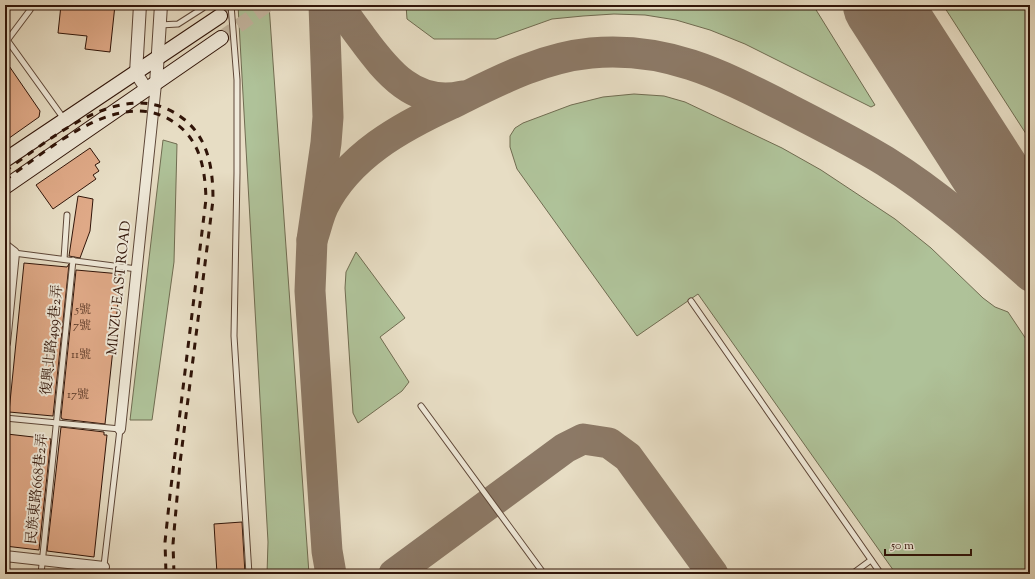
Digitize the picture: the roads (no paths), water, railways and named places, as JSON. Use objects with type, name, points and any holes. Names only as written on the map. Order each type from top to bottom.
[{"type":"main road","points":[[5,160],[157,60],[220,16]]},
{"type":"main road","points":[[5,187],[222,38]]},
{"type":"street","points":[[140,5],[136,73],[151,87]]},
{"type":"street","name":"MINZU EAST ROAD","points":[[120,429],[137,269],[151,87],[157,60],[161,5]]},
{"type":"street","points":[[5,343],[8,249]]},
{"type":"street","points":[[5,556],[42,559],[104,570]]},
{"type":"lane","points":[[32,5],[6,40],[64,120]]},
{"type":"lane","points":[[231,5],[237,80],[234,336],[249,574]]},
{"type":"lane","points":[[159,25],[178,24],[203,8]]},
{"type":"lane","points":[[64,259],[67,215]]},
{"type":"lane","points":[[8,249],[64,259],[137,269]]},
{"type":"lane","name":"復興北路499巷2弄","points":[[57,422],[73,260]]},
{"type":"lane","points":[[691,301],[881,574]]},
{"type":"lane","points":[[421,406],[544,574]]},
{"type":"lane","points":[[5,418],[120,429]]},
{"type":"lane","name":"民族東路668巷2弄","points":[[41,574],[57,422]]},
{"type":"lane","name":"MINZU EAST ROAD","points":[[104,570],[120,429]]},
{"type":"lane","points":[[852,574],[871,560]]},
{"type":"tunnel","points":[[220,16],[235,5]]},
{"type":"tunnel","points":[[221,38],[268,5]]},
{"type":"railway","points":[[5,171],[67,128],[91,115],[115,106],[139,103],[162,107],[185,120],[200,137],[204,146],[208,156],[212,178],[213,200],[180,463],[173,544],[174,574]]},
{"type":"railway","points":[[5,180],[64,138],[86,126],[109,116],[132,111],[154,113],[175,123],[184,130],[196,147],[203,167],[206,199],[170,495],[165,542],[166,574]]}]
